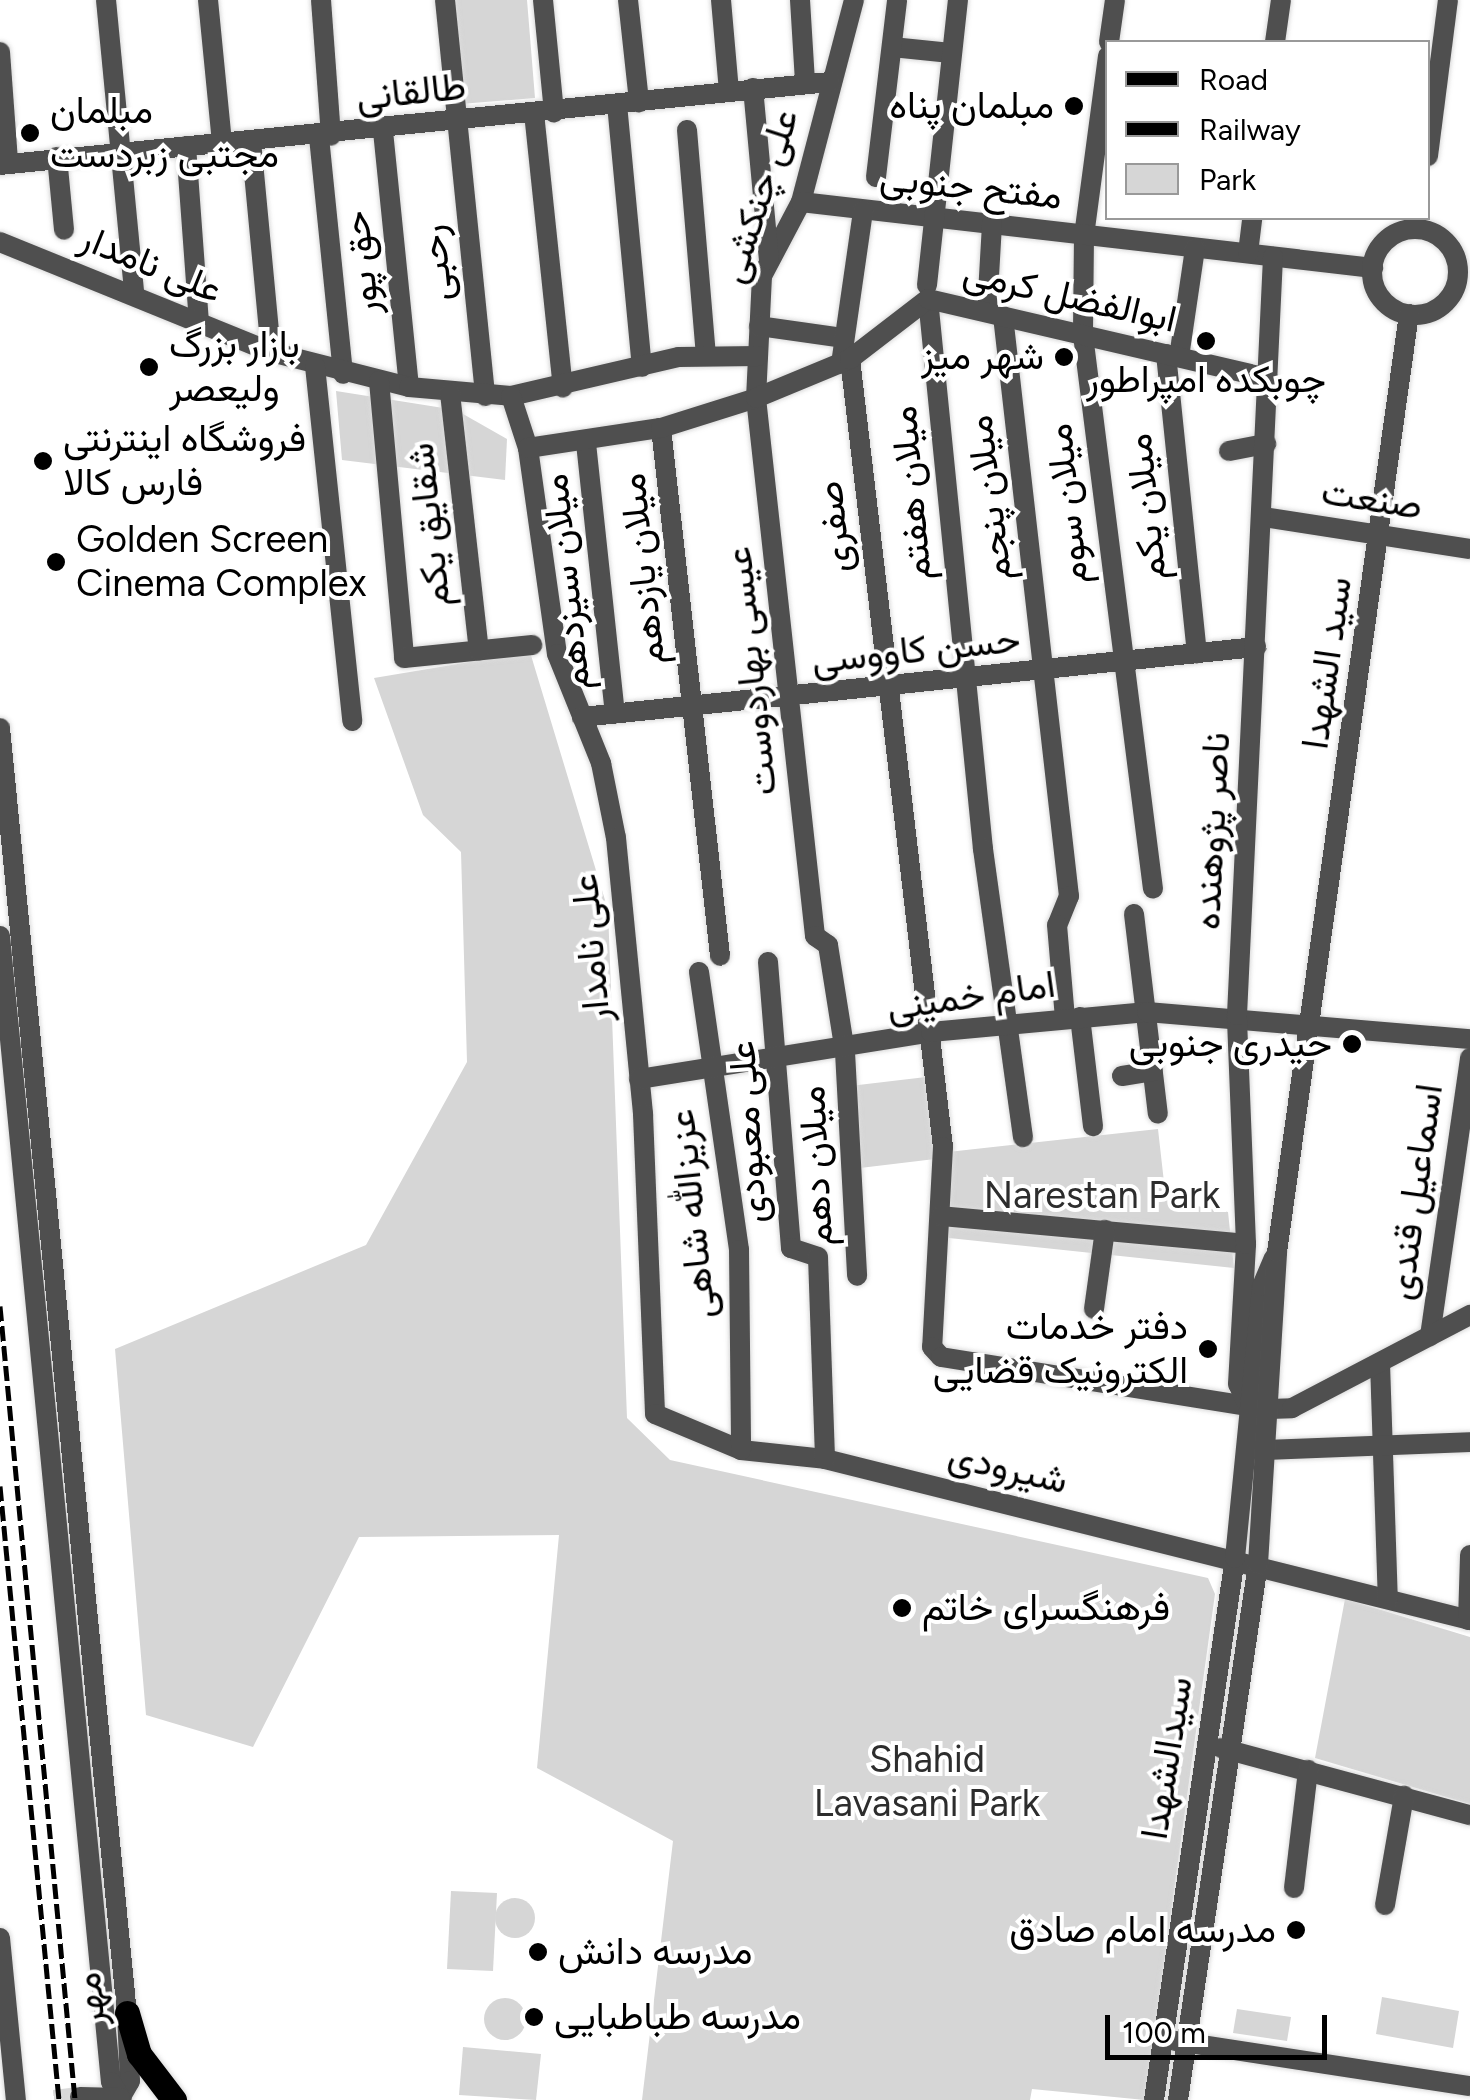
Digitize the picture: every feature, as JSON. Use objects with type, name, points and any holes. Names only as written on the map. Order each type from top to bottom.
[{"type":"main road","points":[[128,2013],[139,2054],[174,2100]]},
{"type":"street","points":[[106,0],[134,292]]},
{"type":"street","points":[[208,0],[222,143]]},
{"type":"street","points":[[321,0],[324,136],[343,374]]},
{"type":"street","name":"رحبی","points":[[445,0],[485,396]]},
{"type":"street","points":[[543,0],[544,112],[563,386]]},
{"type":"street","points":[[628,0],[628,103],[642,368]]},
{"type":"street","points":[[720,0],[728,91]]},
{"type":"street","points":[[800,0],[805,82]]},
{"type":"street","name":"علی چنکشی","points":[[756,398],[759,326],[770,259],[801,202],[854,0]]},
{"type":"street","points":[[876,177],[897,0]]},
{"type":"street","name":"میلان هفتم","points":[[958,0],[931,217],[928,292],[982,849],[1023,1138]]},
{"type":"street","points":[[1109,40],[1115,0]]},
{"type":"street","points":[[1275,40],[1281,0]]},
{"type":"street","points":[[1430,140],[1448,0]]},
{"type":"street","points":[[892,47],[952,54]]},
{"type":"street","points":[[0,52],[4,163]]},
{"type":"street","name":"طالقانی","points":[[4,163],[383,131],[830,82]]},
{"type":"street","points":[[753,88],[770,259]]},
{"type":"street","name":"میلان سوم","points":[[1105,98],[1101,155],[1084,235],[1083,335],[1120,664],[1153,890]]},
{"type":"street","points":[[687,130],[706,354]]},
{"type":"street","name":"حق پور","points":[[383,131],[409,387]]},
{"type":"street","points":[[251,140],[271,352]]},
{"type":"street","points":[[186,146],[199,320]]},
{"type":"street","points":[[57,157],[64,230]]},
{"type":"street","name":"مفتح جنوبی","points":[[801,202],[1372,268]]},
{"type":"street","name":"صفری","points":[[863,210],[843,338],[944,1147],[942,1216],[929,1338],[940,1357],[1259,1408]]},
{"type":"street","points":[[1248,254],[1252,220]]},
{"type":"street","points":[[1419,223],[1444,240],[1464,280],[1446,302],[1410,314],[1378,294],[1372,268],[1392,235],[1419,223]]},
{"type":"street","name":"میلان پنجم","points":[[992,224],[995,314],[1044,672],[1069,896],[1058,925],[1093,1126]]},
{"type":"street","name":"علی نامدار","points":[[0,242],[134,292],[271,352],[343,374],[409,387],[510,396],[706,354],[758,356]]},
{"type":"street","name":"میلان یکم","points":[[1195,248],[1172,356],[1197,652]]},
{"type":"street","name":"ناصر پژوهنده","points":[[1259,1408],[1238,1384],[1246,1244],[1237,1015],[1273,257]]},
{"type":"street","name":"ابوالفضل کرمی","points":[[528,448],[586,443],[661,428],[756,398],[845,362],[928,292],[995,314],[1268,378]]},
{"type":"street","name":"سید الشهدا","points":[[1314,1022],[1410,314]]},
{"type":"street","points":[[759,326],[843,338]]},
{"type":"street","points":[[316,366],[352,721]]},
{"type":"street","points":[[379,380],[404,658],[532,645]]},
{"type":"street","name":"شقایق یکم","points":[[450,393],[478,650]]},
{"type":"street","name":"علی نامدار","points":[[510,396],[528,448],[557,654],[611,799],[639,1079],[655,1414],[741,1450]]},
{"type":"street","name":"عیسی بهاردوست","points":[[756,398],[815,936],[828,945],[845,1052]]},
{"type":"street","name":"میلان یازدهم","points":[[661,428],[720,956]]},
{"type":"street","name":"میلان سیزدهم","points":[[586,443],[615,713]]},
{"type":"street","points":[[1229,451],[1266,444]]},
{"type":"street","name":"صنعت","points":[[1263,518],[1470,549]]},
{"type":"street","name":"حسن کاووسی","points":[[582,717],[692,702],[790,698],[1120,664],[1256,646]]},
{"type":"street","name":"مهر","points":[[0,728],[13,968],[111,2082],[121,2099]]},
{"type":"street","points":[[1134,914],[1158,1114]]},
{"type":"street","name":"مهر","points":[[0,936],[13,968],[128,2013],[130,2081],[121,2099]]},
{"type":"street","name":"علی معبودی","points":[[768,962],[780,1060],[791,1248],[818,1257],[825,1459]]},
{"type":"street","name":"عزیزالله شاهی","points":[[700,972],[740,1250],[741,1450]]},
{"type":"street","name":"امام خمینی","points":[[639,1079],[845,1052],[932,1032],[1147,1012],[1237,1015],[1470,1040]]},
{"type":"street","name":"سیدالشهدا","points":[[1154,2100],[1314,1022]]},
{"type":"street","name":"میلان دهم","points":[[845,1052],[857,1276]]},
{"type":"street","name":"اسماعیل قندی","points":[[1430,1336],[1470,1058]]},
{"type":"street","points":[[1122,1076],[1154,1072]]},
{"type":"street","points":[[942,1216],[1246,1244]]},
{"type":"street","points":[[1245,1220],[1282,1221]]},
{"type":"street","points":[[1094,1309],[1105,1230]]},
{"type":"street","points":[[1259,1408],[1292,1408],[1470,1315]]},
{"type":"street","points":[[1380,1362],[1388,1598]]},
{"type":"street","name":"سیدالشهدا","points":[[1178,2100],[1258,1564],[1265,1450],[1259,1408]]},
{"type":"street","points":[[1265,1450],[1470,1442]]},
{"type":"street","name":"شیرودی","points":[[741,1450],[825,1459],[1236,1558],[1469,1620]]},
{"type":"street","points":[[1469,1620],[1470,1554]]},
{"type":"street","points":[[1205,1744],[1470,1815]]},
{"type":"street","points":[[1294,1888],[1308,1770]]},
{"type":"street","points":[[1385,1904],[1404,1796]]},
{"type":"street","points":[[0,1938],[16,2100]]},
{"type":"street","points":[[1162,2040],[1470,2086]]},
{"type":"street","points":[[80,2097],[121,2099]]},
{"type":"green space","points":[[452,0],[527,0],[535,98],[460,104]]},
{"type":"green space","points":[[336,391],[456,410],[507,439],[505,480],[342,460]]},
{"type":"green space","name":"Shahid Lavasani Park","points":[[530,652],[608,910],[627,1418],[670,1460],[1208,1578],[1215,1594],[1145,2100],[1032,2089],[1030,2100],[642,2100],[673,1841],[537,1768],[559,1535],[359,1537],[253,1747],[146,1715],[115,1349],[366,1245],[467,1062],[461,852],[423,815],[374,678]]},
{"type":"green space","points":[[926,1077],[935,1159],[860,1168],[850,1086]]},
{"type":"green space","name":"Narestan Park","points":[[1158,1129],[1166,1200],[1228,1212],[1234,1268],[949,1238],[948,1152]]},
{"type":"green space","points":[[1345,1599],[1470,1637],[1470,1804],[1315,1758]]},
{"type":"green space","points":[[451,1891],[497,1893],[493,1971],[447,1969]]},
{"type":"green space","points":[[515,1898],[529,1904],[535,1918],[529,1932],[515,1938],[501,1932],[495,1918],[501,1904]]},
{"type":"green space","points":[[1382,1997],[1459,2011],[1453,2048],[1376,2034]]},
{"type":"green space","points":[[505,1998],[520,2004],[526,2019],[520,2034],[505,2040],[490,2034],[484,2019],[490,2004]]},
{"type":"green space","points":[[1237,2009],[1291,2017],[1287,2041],[1233,2033]]},
{"type":"green space","points":[[463,2047],[541,2054],[536,2100],[459,2095]]},
{"type":"tunnel","points":[[54,2100],[80,2097]]},
{"type":"railway","points":[[0,1306],[75,2100]]},
{"type":"railway","points":[[0,1486],[59,2100]]},
{"type":"place","name":"مبلمان پناه","points":[[1074,106]]},
{"type":"place","name":"مبلمان مجتبی زبردست","points":[[30,133]]},
{"type":"place","name":"چوبکده امپراطور","points":[[1206,341]]},
{"type":"place","name":"شهر میز","points":[[1064,357]]},
{"type":"place","name":"بازار بزرگ ولیعصر","points":[[149,367]]},
{"type":"place","name":"فروشگاه اینترنتی فارس کالا","points":[[43,461]]},
{"type":"place","name":"Golden Screen Cinema Complex","points":[[56,562]]},
{"type":"place","name":"حیدری جنوبی","points":[[1352,1044]]},
{"type":"place","name":"دفتر خدمات الکترونیک قضایی","points":[[1208,1349]]},
{"type":"place","name":"فرهنگسرای خاتم","points":[[902,1608]]},
{"type":"place","name":"مدرسه امام صادق","points":[[1296,1930]]},
{"type":"place","name":"مدرسه دانش","points":[[538,1952]]},
{"type":"place","name":"مدرسه طباطبایی","points":[[534,2017]]}]
